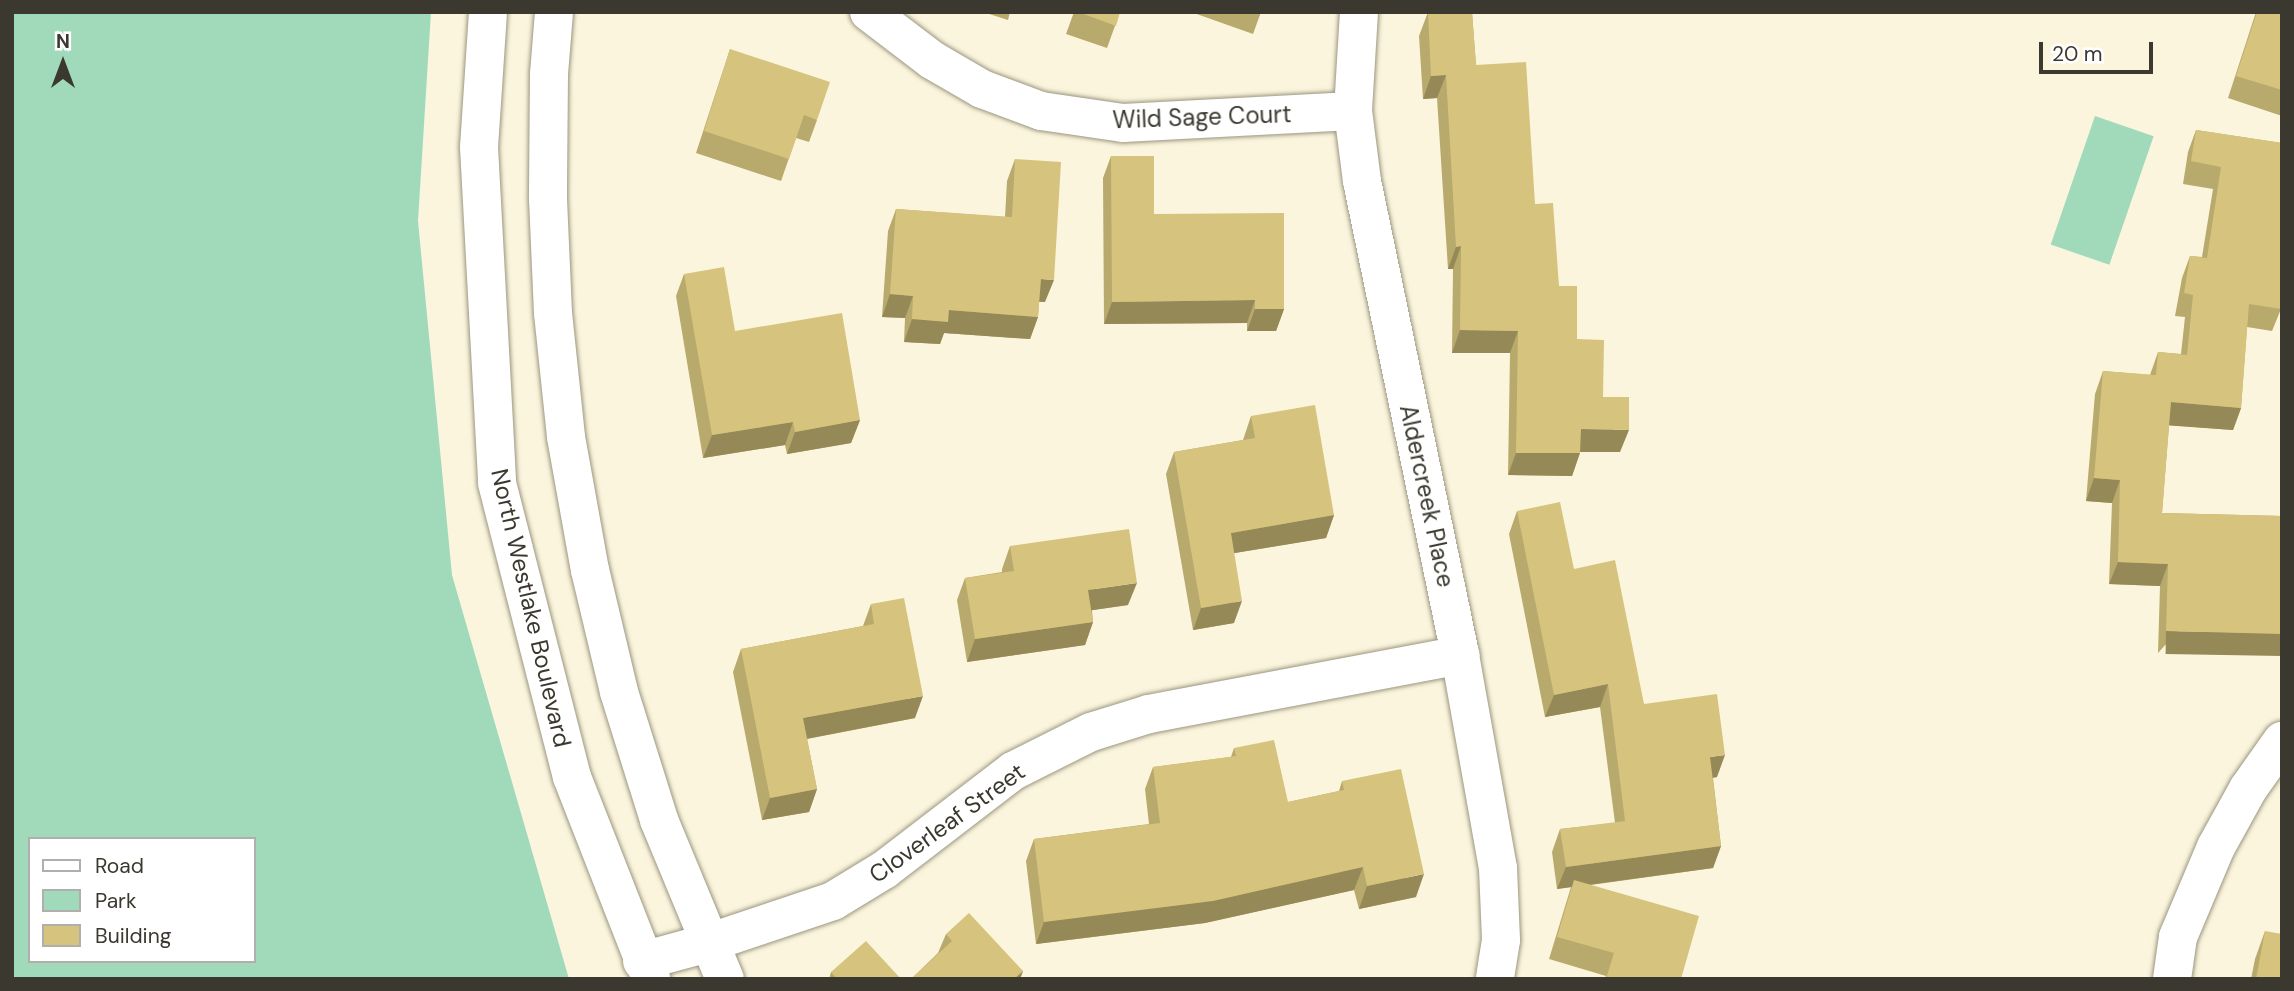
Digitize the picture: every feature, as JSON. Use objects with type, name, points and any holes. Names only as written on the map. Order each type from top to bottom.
[{"type":"street","name":"North Westlake Boulevard","points":[[488,12],[479,147],[497,483],[572,778],[647,970]]},
{"type":"street","points":[[554,12],[549,74],[548,199],[553,313],[566,437],[590,570],[619,692],[659,820],[725,979]]},
{"type":"street","name":"Wild Sage Court","points":[[869,12],[943,67],[982,89],[1041,111],[1123,123],[1353,111]]},
{"type":"street","name":"Aldercreek Place","points":[[1359,12],[1353,111],[1362,181],[1460,655],[1498,868],[1501,940],[1495,979]]},
{"type":"street","name":"Cloverleaf Street","points":[[647,970],[708,943],[834,901],[884,870],[1013,771],[1091,732],[1149,714],[1460,655]]},
{"type":"street","points":[[2172,979],[2178,937],[2216,847],[2248,789],[2282,741]]},
{"type":"green space","points":[[12,12],[431,12],[418,221],[452,575],[569,979],[12,979]]},
{"type":"green space","points":[[2095,116],[2154,136],[2109,265],[2051,245]]},
{"type":"building","points":[[1078,12],[1120,12],[1116,26]]},
{"type":"building","points":[[1472,12],[1476,65],[1526,62],[1535,204],[1553,203],[1559,286],[1577,286],[1577,339],[1604,340],[1603,397],[1629,397],[1629,430],[1581,429],[1580,453],[1516,453],[1518,331],[1460,330],[1461,246],[1456,247],[1446,75],[1431,76],[1428,13]]},
{"type":"building","points":[[2257,12],[2282,12],[2282,90],[2236,76]]},
{"type":"building","points":[[730,49],[830,82],[817,120],[804,115],[789,159],[704,131]]},
{"type":"building","points":[[2196,130],[2282,143],[2282,302],[2281,309],[2249,304],[2241,408],[2171,402],[2162,513],[2282,516],[2282,634],[2166,631],[2168,564],[2118,562],[2120,480],[2094,478],[2103,371],[2156,375],[2158,352],[2187,355],[2193,295],[2184,293],[2190,256],[2207,258],[2221,167],[2191,161]]},
{"type":"building","points":[[1111,156],[1154,156],[1154,214],[1284,213],[1284,309],[1255,309],[1255,300],[1112,302]]},
{"type":"building","points":[[1015,159],[1061,162],[1054,280],[1041,279],[1038,317],[949,310],[948,322],[912,319],[913,296],[890,294],[896,209],[1012,217]]},
{"type":"building","points":[[724,267],[735,331],[842,313],[860,420],[795,432],[793,422],[712,435],[684,274]]},
{"type":"building","points":[[1315,405],[1334,515],[1231,533],[1242,601],[1201,608],[1174,452],[1255,438],[1251,416]]},
{"type":"building","points":[[1560,502],[1574,569],[1615,560],[1644,704],[1717,694],[1725,755],[1710,757],[1721,846],[1566,867],[1560,829],[1625,821],[1608,684],[1554,695],[1517,511]]},
{"type":"building","points":[[1129,529],[1137,583],[1088,590],[1093,622],[975,639],[965,578],[1014,571],[1010,546]]},
{"type":"building","points":[[904,598],[923,696],[803,718],[817,789],[770,798],[741,649],[874,624],[871,604]]},
{"type":"building","points":[[1274,740],[1288,802],[1344,790],[1342,781],[1401,769],[1424,874],[1367,886],[1363,867],[1213,901],[1044,922],[1034,839],[1160,823],[1153,767],[1236,756],[1234,748]]},
{"type":"building","points":[[1574,880],[1699,916],[1681,979],[1606,979],[1614,953],[1557,937]]},
{"type":"building","points":[[969,913],[1023,971],[1014,979],[911,979],[952,941],[946,934]]},
{"type":"building","points":[[2265,931],[2282,934],[2282,979],[2256,979]]},
{"type":"building","points":[[866,941],[901,979],[837,979],[831,972]]}]
